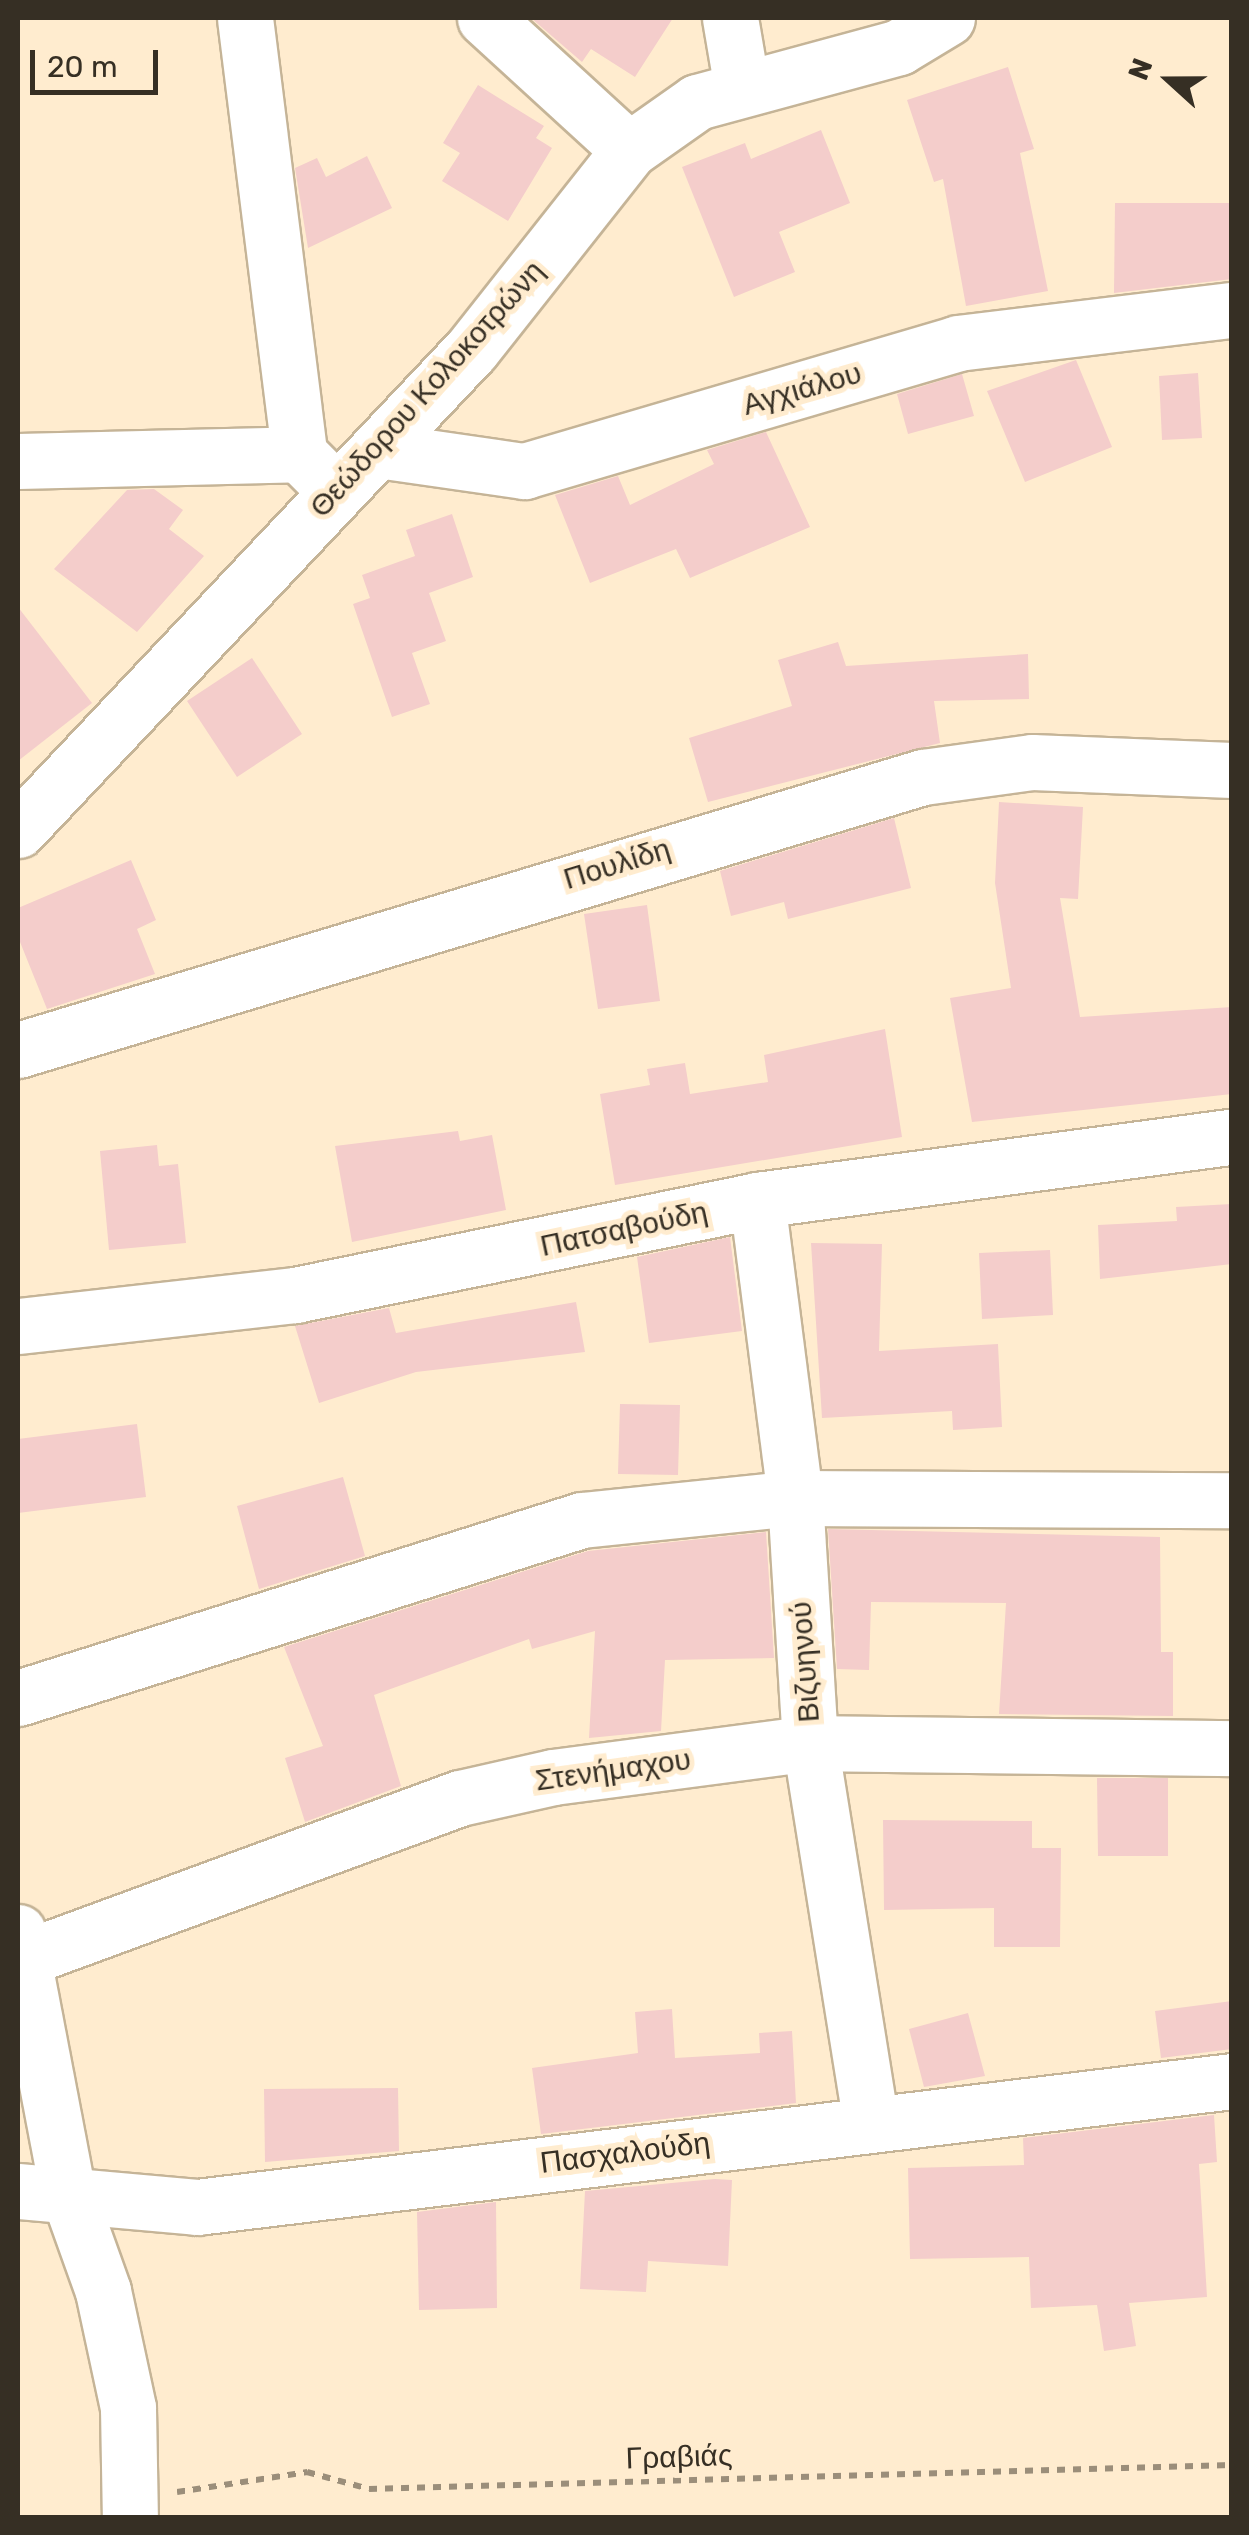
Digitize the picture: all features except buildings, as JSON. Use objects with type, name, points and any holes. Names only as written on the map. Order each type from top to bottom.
[{"type":"street","points":[[245,18],[298,454],[337,492]]},
{"type":"street","points":[[485,18],[629,150]]},
{"type":"street","points":[[730,18],[742,88]]},
{"type":"street","name":"Θεώδορου Κολοκοτρώνη","points":[[18,830],[472,349],[629,150],[697,102],[899,47],[947,18]]},
{"type":"street","name":"Αγχιάλου","points":[[378,450],[524,471],[958,342],[1232,310]]},
{"type":"street","points":[[18,461],[298,454]]},
{"type":"street","name":"Πουλίδη","points":[[18,1050],[894,784],[1032,762],[1232,770]]},
{"type":"street","name":"Πατσαβούδη","points":[[18,1326],[295,1295],[757,1200],[1232,1137]]},
{"type":"street","name":"Βιζυηνού","points":[[757,1200],[795,1498],[810,1742],[871,2122]]},
{"type":"street","points":[[18,1698],[524,1533],[795,1498],[1232,1500]]},
{"type":"street","name":"Στενήμαχου","points":[[21,1944],[506,1786],[810,1742],[1232,1748]]},
{"type":"street","points":[[21,1944],[43,2192],[124,2392],[132,2508]]},
{"type":"street","name":"Πασχαλούδη","points":[[43,2192],[197,2207],[1232,2081]]},
{"type":"path","name":"Γραβιάς","points":[[132,2508],[307,2472],[368,2488],[1232,2464]]}]
